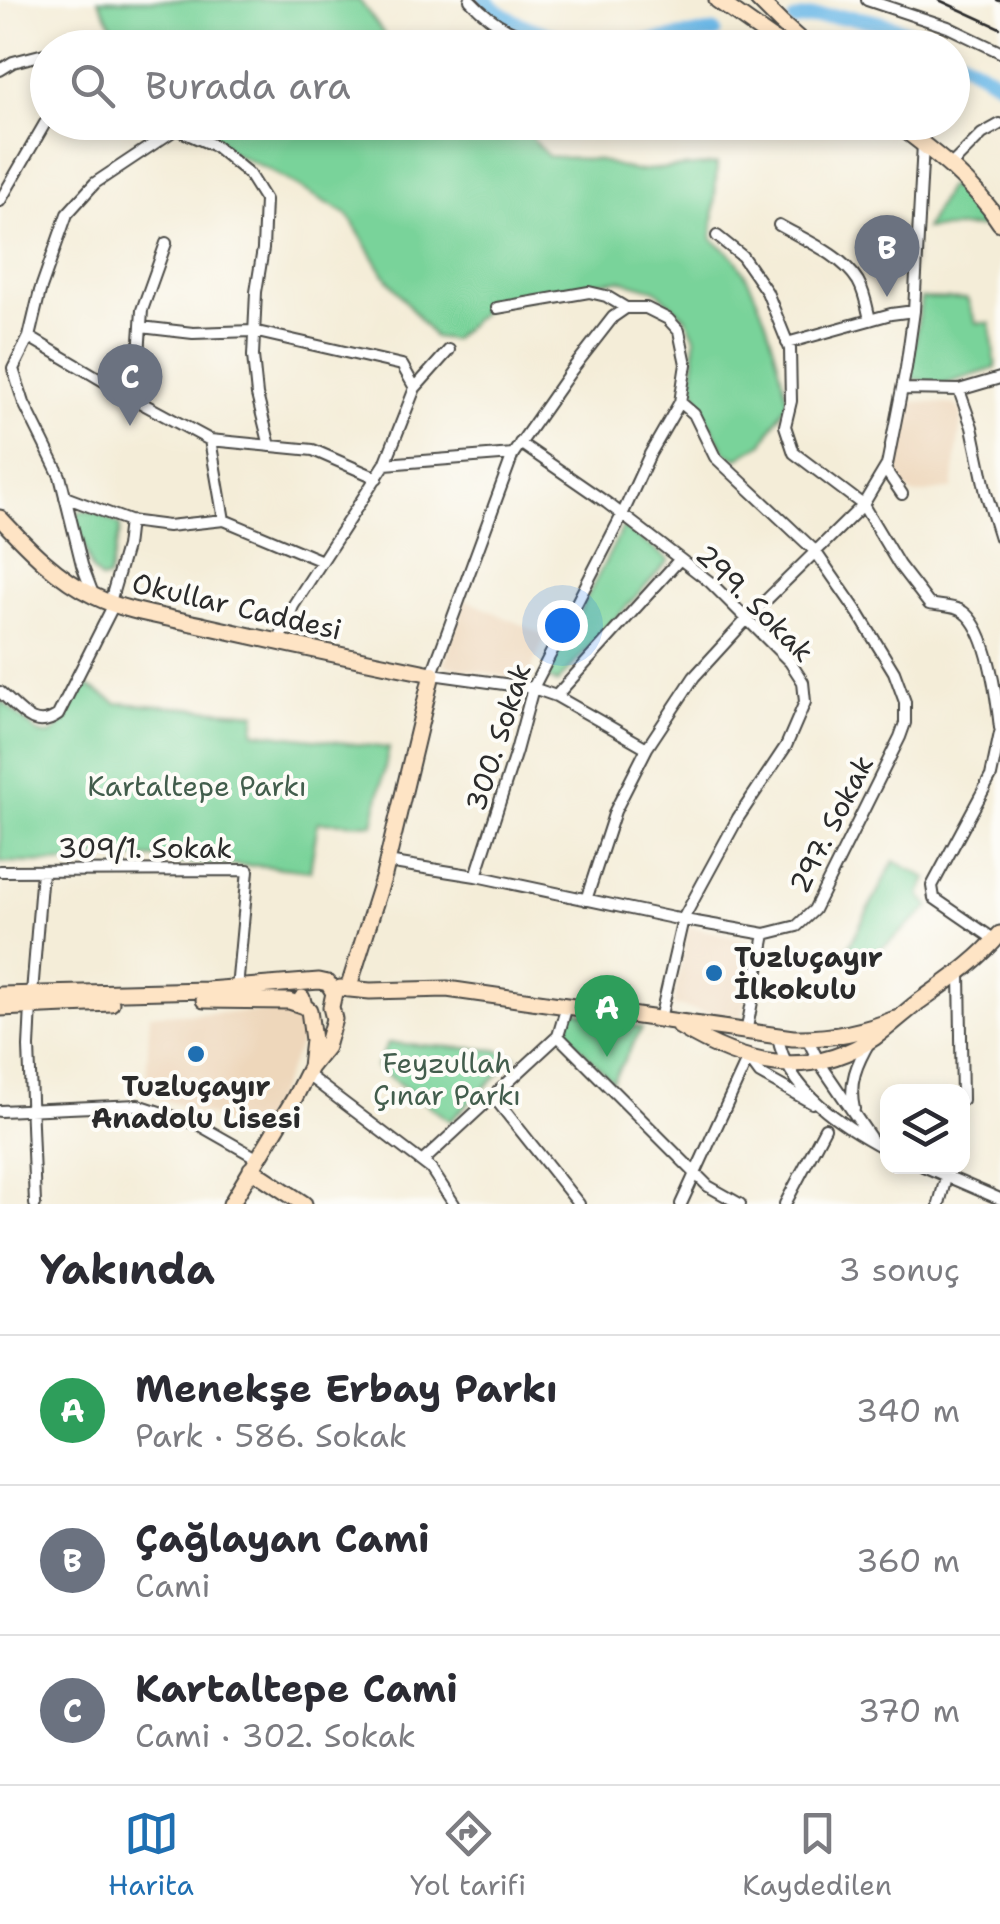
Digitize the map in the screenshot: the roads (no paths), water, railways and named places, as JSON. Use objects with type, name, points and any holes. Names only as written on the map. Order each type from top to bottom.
[{"type":"main road","points":[[718,0],[759,30]]},
{"type":"main road","points":[[758,0],[788,30]]},
{"type":"main road","points":[[918,140],[985,200],[1000,223]]},
{"type":"main road","name":"Okullar Caddesi","points":[[0,518],[31,552],[59,574],[106,601],[278,643],[432,674]]},
{"type":"main road","points":[[0,995],[32,999],[289,1001],[320,1013],[328,1011],[387,862],[432,674]]},
{"type":"main road","points":[[666,1020],[714,1046],[748,1058],[787,1064],[819,1062],[871,1039],[960,973],[997,937]]},
{"type":"main road","points":[[0,1008],[32,999],[237,989],[320,980],[340,988],[370,991],[448,989],[778,1037],[842,1036],[895,1020]]},
{"type":"main road","points":[[308,1070],[314,1040],[303,992],[311,982]]},
{"type":"main road","points":[[238,1201],[254,1164],[308,1070],[326,1047],[334,1019],[331,1007]]},
{"type":"main road","points":[[254,1164],[304,1204]]},
{"type":"street","points":[[470,0],[506,30]]},
{"type":"street","points":[[867,0],[954,30]]},
{"type":"street","points":[[970,38],[1000,52]]},
{"type":"street","points":[[0,70],[30,58]]},
{"type":"street","points":[[950,166],[982,134],[1000,124]]},
{"type":"street","points":[[0,201],[35,140]]},
{"type":"street","points":[[106,601],[82,565],[60,476],[24,402],[13,369],[29,337],[67,214],[95,182],[154,140]]},
{"type":"street","points":[[202,140],[248,173],[265,200],[264,249],[253,331],[257,395],[270,446]]},
{"type":"street","points":[[586,900],[615,812],[647,748],[694,677],[746,619],[862,506],[884,469],[914,311],[923,144]]},
{"type":"street","points":[[779,225],[856,276],[870,320]]},
{"type":"street","points":[[718,236],[742,256],[767,292],[790,350],[791,401],[786,426],[794,452],[862,506],[929,604],[962,611],[974,625],[987,653],[1000,730],[991,776],[932,886],[934,898],[997,937]]},
{"type":"street","points":[[140,402],[142,310],[166,243]]},
{"type":"street","points":[[497,308],[590,292],[626,308],[646,308],[668,318],[679,332],[686,364],[680,402]]},
{"type":"street","points":[[626,308],[613,317],[571,371],[513,454],[432,674],[533,688],[556,696],[647,748]]},
{"type":"street","points":[[787,343],[914,311]]},
{"type":"street","points":[[141,327],[194,334],[253,331],[402,366],[414,388]]},
{"type":"street","points":[[29,337],[210,440],[312,450],[377,478]]},
{"type":"street","points":[[278,643],[294,606],[385,464],[414,388],[450,350]]},
{"type":"street","points":[[0,366],[13,369]]},
{"type":"street","points":[[902,388],[960,390],[1000,378]]},
{"type":"street","points":[[960,390],[1000,538]]},
{"type":"street","name":"300. Sokak","points":[[476,876],[533,688],[680,402]]},
{"type":"street","name":"297. Sokak","points":[[680,402],[694,414],[716,457],[815,550],[894,672],[905,702],[905,723],[814,910],[797,926],[765,934]]},
{"type":"street","points":[[210,440],[224,520]]},
{"type":"street","name":"299. Sokak","points":[[520,443],[710,582],[790,662],[803,682],[805,702],[786,746],[738,818],[683,919],[666,1020]]},
{"type":"street","points":[[385,464],[513,454]]},
{"type":"street","points":[[884,469],[902,494]]},
{"type":"street","points":[[65,497],[129,521],[168,526],[224,520],[322,561]]},
{"type":"street","points":[[0,692],[40,723],[58,715],[126,548],[129,521]]},
{"type":"street","points":[[556,696],[680,560]]},
{"type":"street","points":[[387,862],[765,934],[746,1033]]},
{"type":"street","name":"309/1. Sokak","points":[[0,871],[248,870],[237,989]]},
{"type":"street","points":[[35,1204],[29,1047],[42,871]]},
{"type":"street","points":[[960,973],[962,1084]]},
{"type":"street","points":[[422,1162],[558,1036],[567,1006]]},
{"type":"street","points":[[558,1036],[708,1186],[736,1203]]},
{"type":"street","points":[[778,1037],[787,1064],[823,1110]]},
{"type":"street","points":[[806,1038],[874,1142]]},
{"type":"street","points":[[855,1115],[851,1090],[854,1073],[871,1039]]},
{"type":"street","points":[[681,1204],[748,1058],[760,1074],[880,1145]]},
{"type":"street","points":[[308,1070],[431,1169],[454,1204]]},
{"type":"street","points":[[493,1096],[578,1204]]},
{"type":"street","points":[[0,1111],[138,1105],[199,1125],[254,1164]]},
{"type":"street","points":[[785,1204],[825,1128]]},
{"type":"street","points":[[939,1204],[947,1174]]},
{"type":"street","points":[[952,1174],[1000,1199]]},
{"type":"waterway","points":[[485,0],[511,19],[536,30]]},
{"type":"waterway","points":[[795,20],[832,16],[902,30]]},
{"type":"waterway","points":[[970,66],[1000,83]]},
{"type":"railway","points":[[939,0],[1000,28]]},
{"type":"place","name":"Çağlayan Cami","points":[[887,297]]},
{"type":"place","name":"Kartaltepe Cami","points":[[130,426]]},
{"type":"place","name":"Tuzluçayır İlkokulu","points":[[714,973]]},
{"type":"place","name":"Tuzluçayır Anadolu Lisesi","points":[[196,1054]]},
{"type":"place","name":"Menekşe Erbay Parkı","points":[[607,1057]]},
{"type":"park label","name":"Kartaltepe Parkı","points":[[197,786]]},
{"type":"park label","name":"Feyzullah Çınar Parkı","points":[[447,1079]]}]
